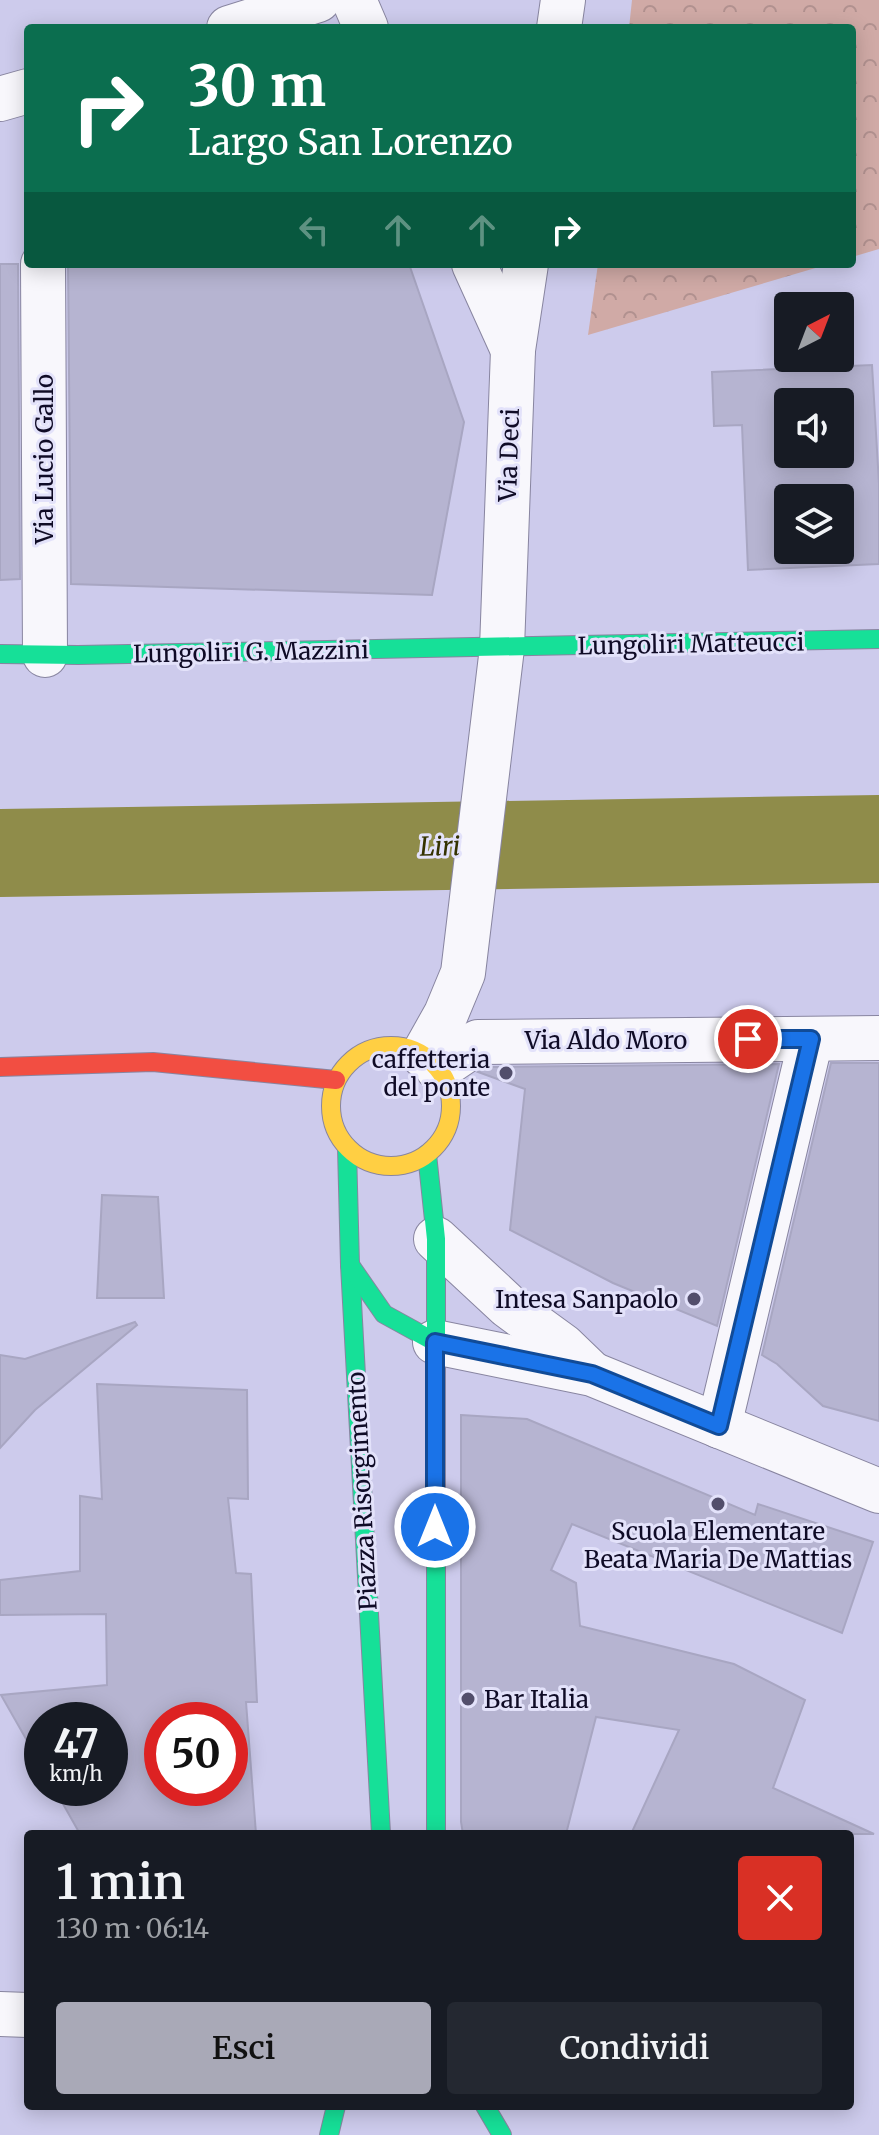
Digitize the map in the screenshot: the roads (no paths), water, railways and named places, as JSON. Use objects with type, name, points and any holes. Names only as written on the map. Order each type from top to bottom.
[{"type":"main road","name":"Lungoliri Matteucci","points":[[502,648],[879,639]]},
{"type":"main road","name":"Lungoliri G. Mazzini","points":[[0,654],[502,648]]},
{"type":"main road","points":[[390,1046],[407,1048],[430,1062],[448,1086],[451,1104],[449,1123],[440,1141],[412,1163],[395,1167],[361,1159],[347,1148],[336,1133],[331,1115],[331,1097],[336,1080],[346,1066],[374,1048],[390,1046]]},
{"type":"main road","points":[[0,1067],[153,1062],[336,1080]]},
{"type":"main road","name":"Piazza Risorgimento","points":[[347,1148],[350,1265],[381,1830]]},
{"type":"main road","points":[[427,1154],[436,1239],[436,1830]]},
{"type":"main road","points":[[350,1265],[384,1314],[435,1342]]},
{"type":"main road","points":[[329,2135],[335,2110]]},
{"type":"main road","points":[[490,2110],[500,2131]]},
{"type":"street","points":[[242,24],[318,0]]},
{"type":"street","points":[[354,0],[364,24]]},
{"type":"street","points":[[560,24],[563,0]]},
{"type":"street","points":[[0,99],[24,92]]},
{"type":"street","name":"Via Lucio Gallo","points":[[43,268],[45,655]]},
{"type":"street","points":[[476,268],[513,350]]},
{"type":"street","name":"Via Deci","points":[[430,1062],[463,973],[502,648],[513,350],[525,268]]},
{"type":"street","name":"Via Aldo Moro","points":[[430,1062],[478,1042],[488,1041],[879,1038]]},
{"type":"street","points":[[719,1426],[811,1039]]},
{"type":"street","points":[[436,1239],[508,1306],[563,1346],[592,1374]]},
{"type":"street","points":[[435,1342],[592,1374],[879,1491]]},
{"type":"street","points":[[0,2014],[24,2015]]},
{"type":"waterway","name":"Liri","points":[[0,853],[879,839]]},
{"type":"place","name":"caffetteria del ponte","points":[[506,1073]]},
{"type":"place","name":"Intesa Sanpaolo","points":[[694,1299]]},
{"type":"place","name":"Scuola Elementare Beata Maria De Mattias","points":[[718,1504]]},
{"type":"place","name":"Bar Italia","points":[[468,1699]]}]
